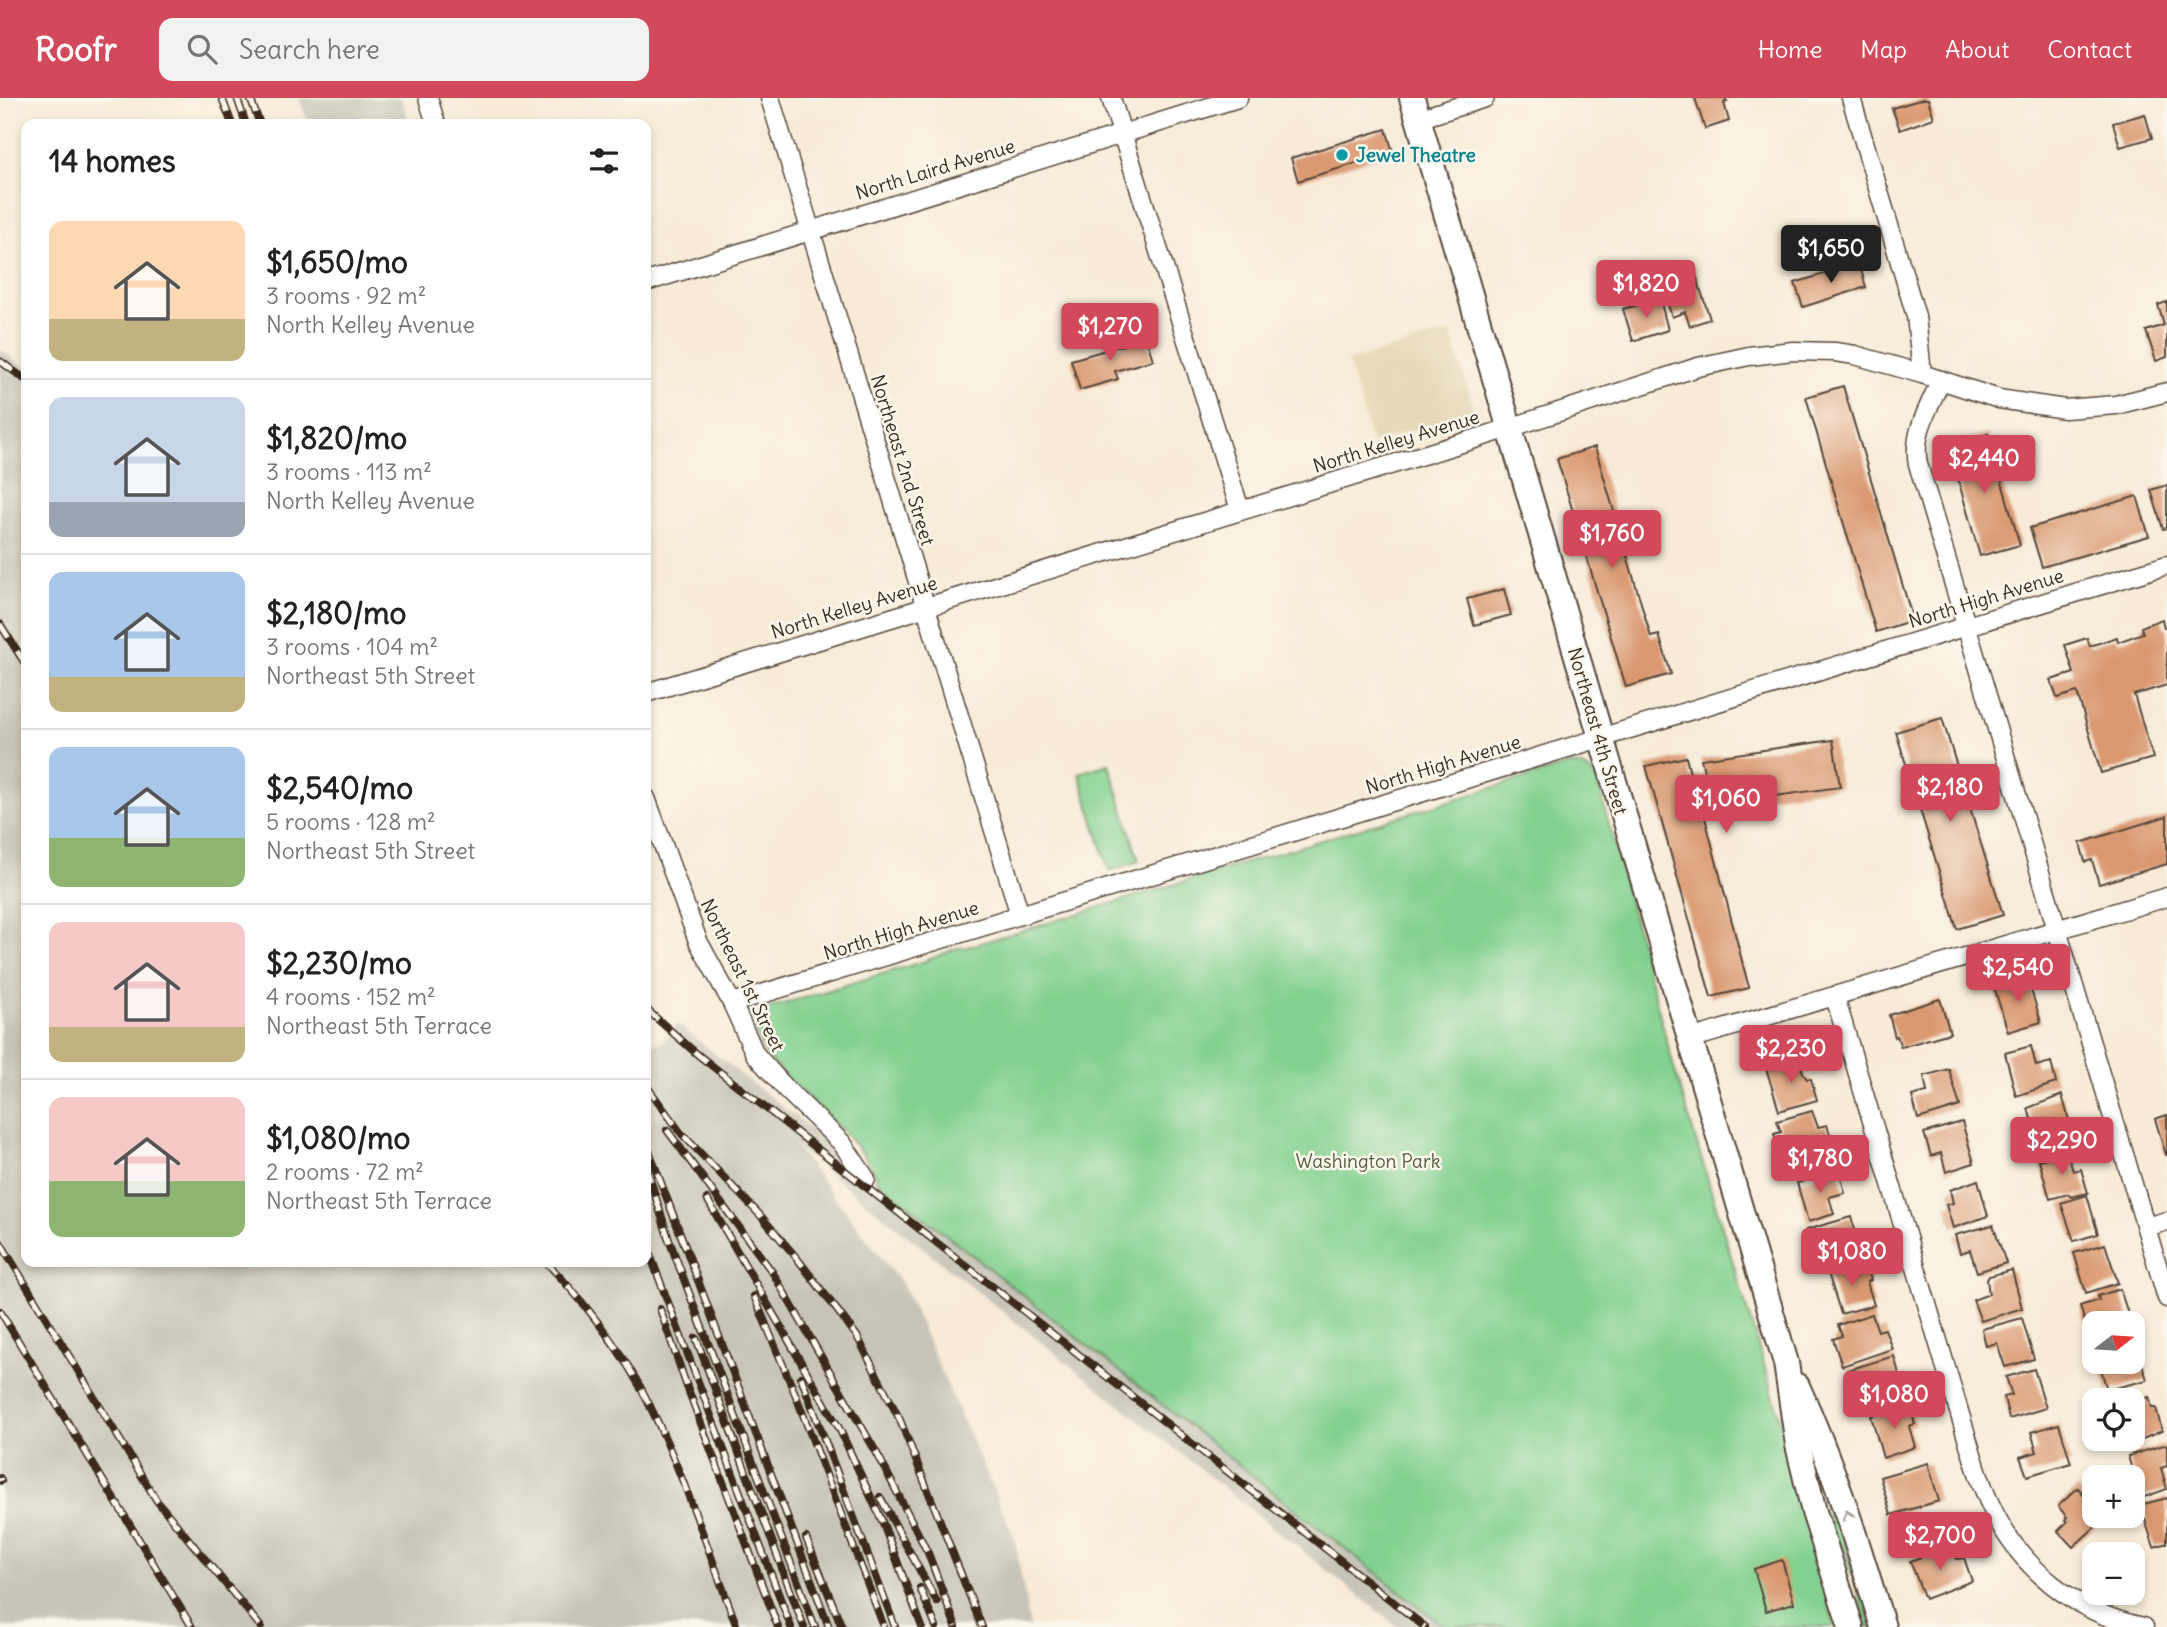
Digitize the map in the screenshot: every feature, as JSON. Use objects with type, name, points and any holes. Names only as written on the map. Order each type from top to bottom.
[{"type":"main road","name":"Northeast 4th Street","points":[[1415,109],[1786,1363],[1798,1445],[1814,1513],[1851,1627]]},
{"type":"main road","name":"Northeast 4th Street","points":[[1786,1363],[1821,1437],[1883,1627]]},
{"type":"street","points":[[428,98],[434,119]]},
{"type":"street","name":"Northeast 2nd Street","points":[[770,98],[1020,915]]},
{"type":"street","points":[[1111,98],[1240,510]]},
{"type":"street","name":"North Laird Avenue","points":[[651,280],[1238,98]]},
{"type":"street","points":[[1415,109],[1485,98]]},
{"type":"street","points":[[1851,98],[1916,316],[1922,374]]},
{"type":"street","name":"North Kelley Avenue","points":[[651,691],[1698,368],[1773,353],[1835,352],[1880,361],[1999,399],[2064,409],[2116,405],[2167,392]]},
{"type":"street","points":[[1941,380],[1917,437],[1915,450],[2167,1298]]},
{"type":"street","name":"North High Avenue","points":[[732,1003],[2167,565]]},
{"type":"street","name":"Northeast 1st Street","points":[[651,812],[690,920],[748,1041],[764,1067],[842,1143],[866,1179]]},
{"type":"street","points":[[1690,1039],[2167,897]]},
{"type":"street","points":[[1835,997],[1967,1438],[1990,1506],[2018,1549],[2049,1583],[2095,1611],[2120,1622],[2144,1627]]},
{"type":"street","points":[[2146,1227],[2167,1221]]},
{"type":"shaded area","points":[[299,98],[401,98],[408,119],[307,119]]},
{"type":"shaded area","points":[[1450,332],[1475,411],[1372,443],[1348,361]]},
{"type":"shaded area","points":[[0,349],[21,364],[21,1267],[651,1267],[651,1044],[663,1043],[677,1024],[1445,1627],[1398,1627],[794,1145],[904,1287],[1015,1539],[1030,1627],[0,1627]]},
{"type":"green space","points":[[1109,764],[1139,861],[1109,871],[1079,773]]},
{"type":"green space","name":"Washington Park","points":[[1568,765],[1586,769],[1598,784],[1674,1068],[1779,1415],[1835,1627],[1445,1627],[879,1182],[853,1142],[774,1064],[758,1039],[758,1023],[766,1009],[925,961],[957,948],[1018,932]]},
{"type":"green space","points":[[1811,1440],[1874,1627],[1868,1627],[1845,1551],[1829,1523],[1807,1442]]},
{"type":"building","points":[[1695,98],[1725,98],[1729,121],[1705,129]]},
{"type":"building","points":[[1928,99],[1934,118],[1900,130],[1892,108]]},
{"type":"building","points":[[2145,114],[2152,138],[2120,147],[2113,123]]},
{"type":"building","name":"Jewel Theatre","points":[[1386,129],[1393,152],[1298,181],[1291,158]]},
{"type":"building","points":[[1859,263],[1866,287],[1803,307],[1795,283]]},
{"type":"building","points":[[1693,266],[1710,319],[1690,326],[1685,312],[1672,317],[1659,277]]},
{"type":"building","points":[[1660,299],[1668,330],[1633,341],[1623,309]]},
{"type":"building","points":[[2167,302],[2167,357],[2156,361],[2146,331],[2164,325],[2158,305]]},
{"type":"building","points":[[1144,337],[1153,360],[1115,371],[1118,379],[1080,390],[1071,360]]},
{"type":"building","points":[[1843,386],[1913,620],[1876,632],[1806,397]]},
{"type":"building","points":[[1988,434],[2020,545],[1980,556],[1948,445]]},
{"type":"building","points":[[1595,447],[1651,637],[1659,635],[1671,674],[1626,687],[1557,459]]},
{"type":"building","points":[[2167,485],[2167,528],[2163,529],[2151,490]]},
{"type":"building","points":[[2137,496],[2149,536],[2042,567],[2030,528]]},
{"type":"building","points":[[1504,589],[1511,615],[1474,625],[1467,599]]},
{"type":"building","points":[[2162,619],[2164,628],[2167,627],[2167,685],[2134,695],[2153,758],[2101,773],[2077,692],[2057,698],[2051,680],[2074,673],[2065,645],[2087,638],[2090,646],[2117,637],[2118,642],[2143,633],[2141,627]]},
{"type":"building","points":[[1942,718],[2003,915],[1957,929],[1896,732]]},
{"type":"building","points":[[1833,740],[1840,787],[1702,806],[1749,988],[1711,997],[1646,766],[1686,757],[1691,778],[1705,775],[1701,759]]},
{"type":"building","points":[[2167,816],[2167,864],[2099,884],[2092,860],[2085,862],[2080,843]]},
{"type":"building","points":[[2027,977],[2041,1022],[2008,1032],[1994,987]]},
{"type":"building","points":[[1940,999],[1950,1033],[1901,1047],[1897,1036],[1895,1037],[1889,1015]]},
{"type":"building","points":[[2031,1046],[2036,1066],[2051,1062],[2056,1083],[2016,1096],[2005,1053]]},
{"type":"building","points":[[1798,1058],[1804,1075],[1811,1079],[1817,1100],[1779,1111],[1766,1068]]},
{"type":"building","points":[[1949,1069],[1960,1106],[1918,1119],[1912,1096],[1927,1092],[1924,1076]]},
{"type":"building","points":[[2062,1095],[2074,1138],[2039,1148],[2028,1108]]},
{"type":"building","points":[[1812,1111],[1818,1127],[1827,1125],[1834,1147],[1782,1162],[1774,1134],[1781,1132],[1777,1121]]},
{"type":"building","points":[[2167,1115],[2167,1155],[2166,1155],[2155,1119]]},
{"type":"building","points":[[1962,1122],[1974,1163],[1946,1172],[1941,1153],[1931,1156],[1924,1133]]},
{"type":"building","points":[[2067,1152],[2073,1171],[2081,1169],[2088,1193],[2071,1197],[2068,1194],[2050,1199],[2039,1160]]},
{"type":"building","points":[[1839,1170],[1845,1193],[1829,1197],[1834,1214],[1808,1222],[1797,1183]]},
{"type":"building","points":[[1978,1180],[1988,1216],[1953,1228],[1946,1205],[1953,1203],[1950,1190]]},
{"type":"building","points":[[2087,1195],[2098,1234],[2074,1241],[2061,1203]]},
{"type":"building","points":[[1851,1217],[1864,1257],[1818,1270],[1806,1230]]},
{"type":"building","points":[[1993,1225],[2006,1263],[1977,1272],[1970,1250],[1960,1253],[1955,1235]]},
{"type":"building","points":[[2105,1244],[2118,1283],[2086,1293],[2074,1253]]},
{"type":"building","points":[[1865,1263],[1871,1280],[1867,1282],[1874,1305],[1841,1314],[1828,1273]]},
{"type":"building","points":[[2012,1270],[2022,1308],[1981,1321],[1973,1300],[1989,1294],[1989,1276]]},
{"type":"building","points":[[2120,1289],[2127,1311],[2082,1313],[2080,1306],[2099,1300],[2098,1296]]},
{"type":"building","points":[[1872,1314],[1878,1331],[1885,1329],[1892,1349],[1842,1366],[1833,1339],[1842,1336],[1838,1325]]},
{"type":"building","points":[[2022,1318],[2034,1359],[2005,1367],[1997,1343],[1986,1346],[1982,1329]]},
{"type":"building","points":[[1894,1356],[1905,1395],[1859,1409],[1848,1370]]},
{"type":"building","points":[[2034,1369],[2046,1408],[2009,1419],[2004,1397],[2012,1395],[2006,1377]]},
{"type":"building","points":[[2102,1374],[2145,1374],[2147,1380],[2115,1388],[2106,1388]]},
{"type":"building","points":[[2149,1397],[2152,1408],[2156,1408],[2162,1431],[2145,1438],[2145,1398]]},
{"type":"building","points":[[1909,1405],[1915,1424],[1909,1426],[1915,1447],[1883,1458],[1871,1416]]},
{"type":"building","points":[[2059,1424],[2071,1463],[2027,1476],[2020,1457],[2037,1452],[2031,1432]]},
{"type":"building","points":[[2167,1444],[2167,1466],[2161,1468],[2167,1489],[2145,1497],[2145,1465],[2131,1465],[2128,1456]]},
{"type":"building","points":[[1928,1463],[1939,1501],[1891,1515],[1880,1477]]},
{"type":"building","points":[[2078,1488],[2082,1492],[2082,1528],[2094,1528],[2073,1547],[2058,1531],[2067,1522],[2067,1517],[2058,1506]]},
{"type":"building","points":[[2167,1498],[2167,1543],[2154,1547],[2145,1520],[2145,1504]]},
{"type":"building","points":[[1951,1545],[1957,1559],[1964,1558],[1972,1581],[1925,1599],[1910,1561]]},
{"type":"building","points":[[1782,1560],[1794,1603],[1766,1611],[1754,1569]]},
{"type":"railway","points":[[222,98],[230,119]]},
{"type":"railway","points":[[237,98],[244,119]]},
{"type":"railway","points":[[250,98],[258,119]]},
{"type":"railway","points":[[0,361],[21,376]]},
{"type":"railway","points":[[0,624],[21,657]]},
{"type":"railway","points":[[651,1013],[697,1054],[1425,1627]]},
{"type":"railway","points":[[651,1092],[681,1133],[760,1215],[796,1257],[857,1336],[900,1420],[982,1627]]},
{"type":"railway","points":[[667,1130],[773,1273],[879,1457],[928,1553],[956,1627]]},
{"type":"railway","points":[[651,1156],[829,1627]]},
{"type":"railway","points":[[651,1182],[668,1237],[815,1627]]},
{"type":"railway","points":[[707,1199],[839,1428],[882,1521],[922,1627]]},
{"type":"railway","points":[[0,1242],[157,1501],[261,1627]]},
{"type":"railway","points":[[651,1257],[791,1627]]},
{"type":"railway","points":[[551,1267],[603,1329],[639,1385],[685,1486],[737,1627]]},
{"type":"railway","points":[[754,1296],[796,1396],[884,1627]]},
{"type":"railway","points":[[660,1309],[778,1627]]},
{"type":"railway","points":[[0,1311],[192,1627]]},
{"type":"railway","points":[[696,1338],[804,1627]]},
{"type":"railway","points":[[801,1377],[895,1627]]},
{"type":"railway","points":[[880,1497],[937,1602]]},
{"type":"railway","points":[[806,1538],[842,1627]]},
{"type":"railway","points":[[920,1588],[936,1627]]},
{"type":"place","name":"Jewel Theatre","points":[[1342,155]]}]
